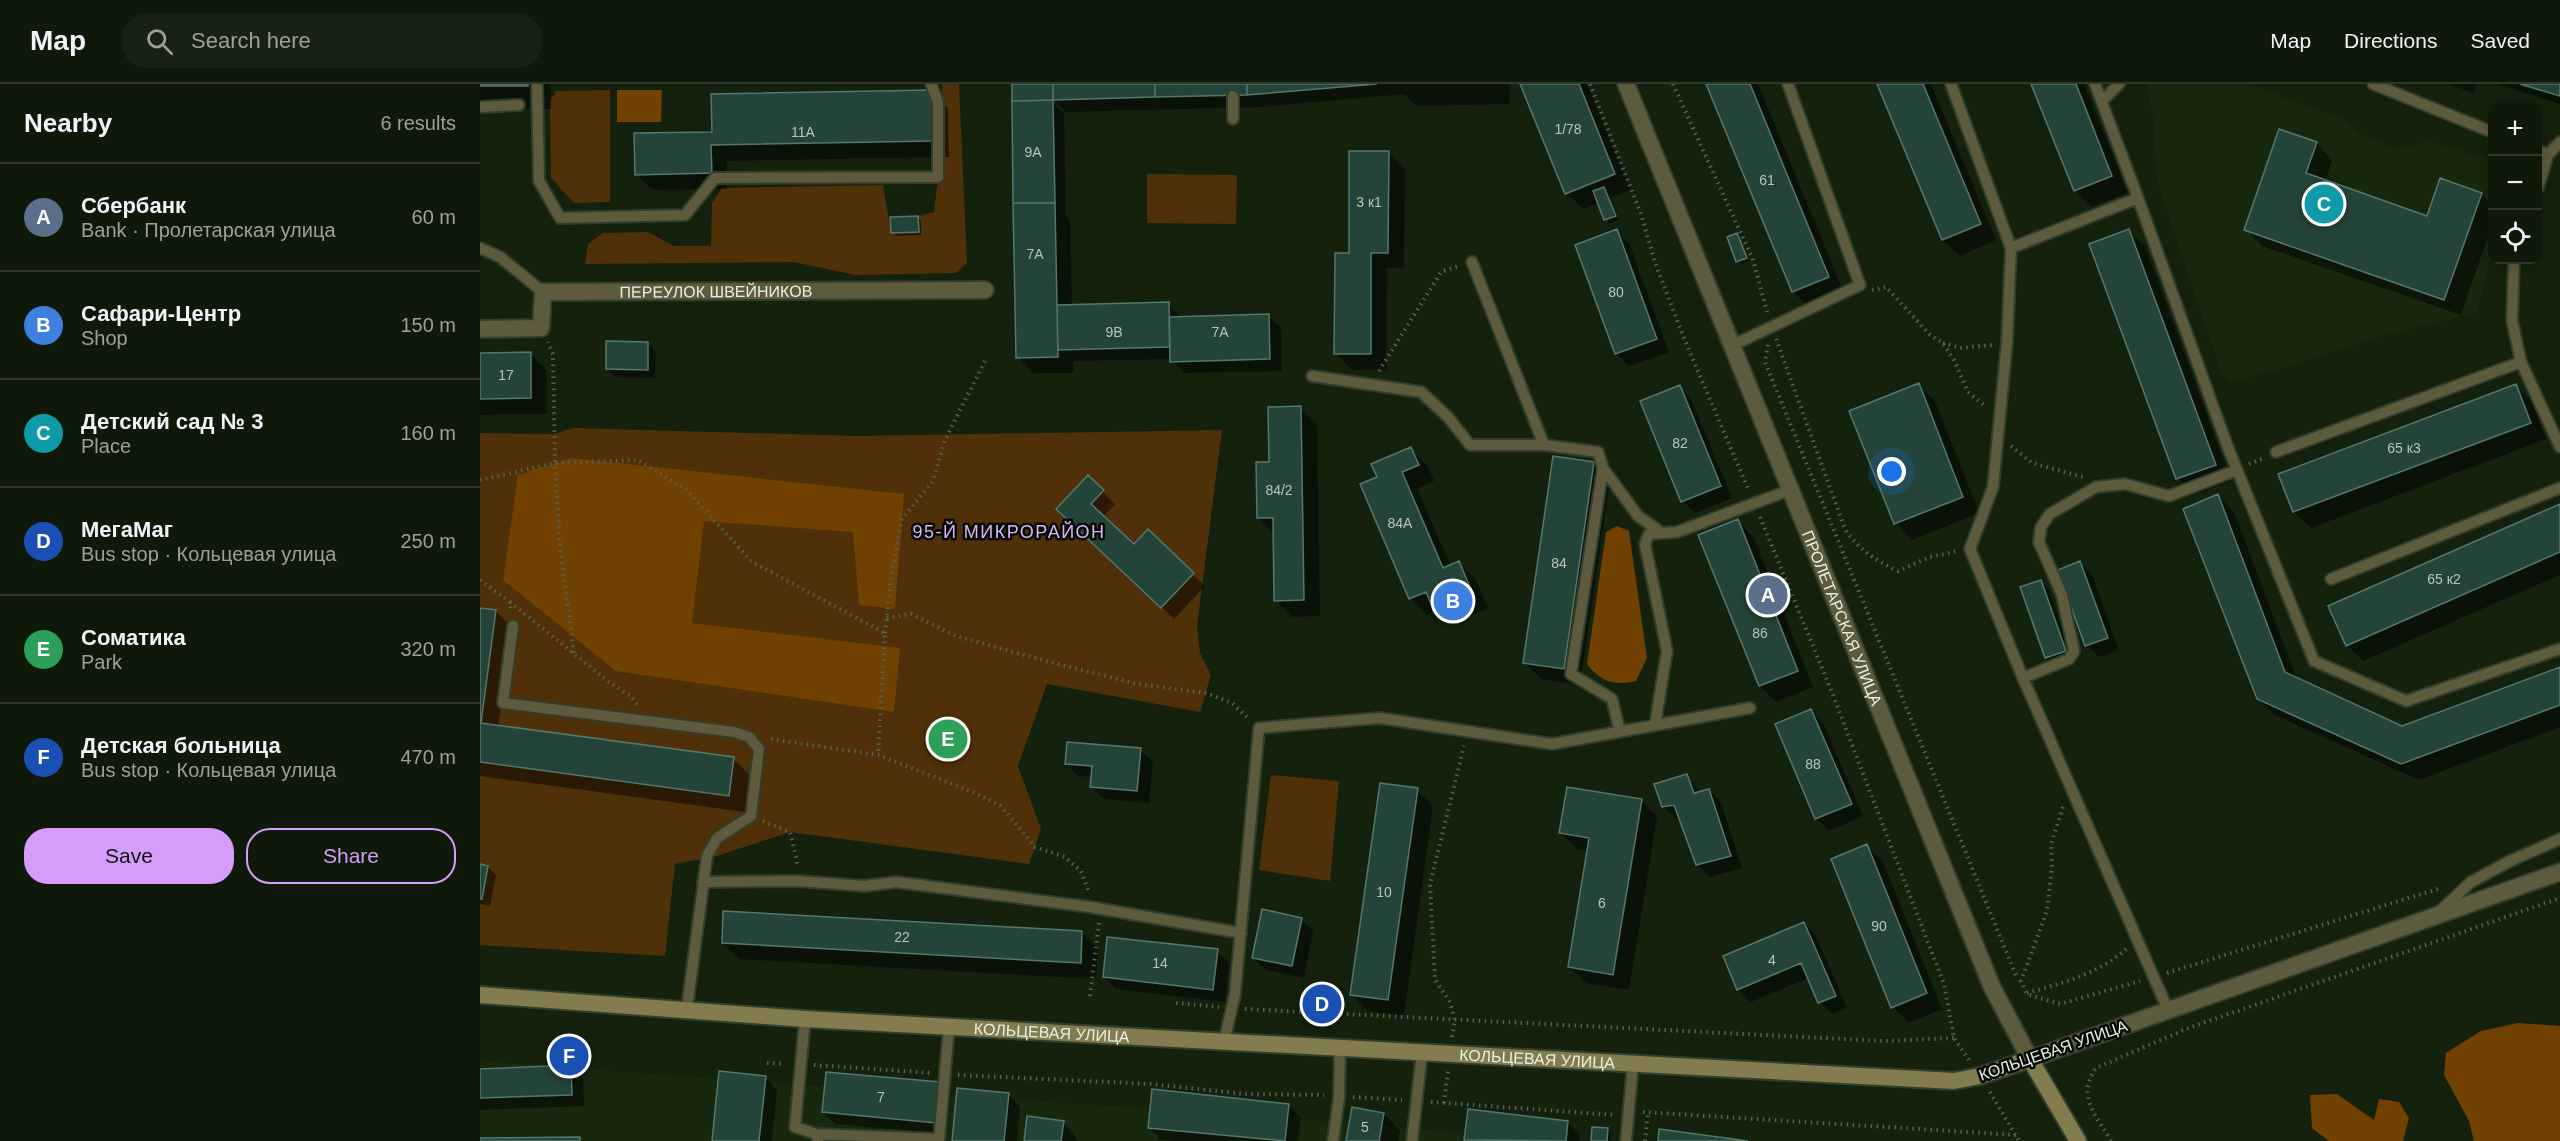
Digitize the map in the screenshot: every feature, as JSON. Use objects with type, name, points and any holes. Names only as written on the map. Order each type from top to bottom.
[{"type":"main road","name":"КОЛЬЦЕВАЯ УЛИЦА","points":[[480,994],[687,1008],[804,1019],[1954,1081],[1980,1076],[2030,1059]]},
{"type":"main road","name":"ПРОЛЕТАРСКАЯ УЛИЦА","points":[[2030,1059],[2078,1141]]},
{"type":"street","name":"ПРОЛЕТАРСКАЯ УЛИЦА","points":[[1626,84],[1992,987],[2030,1059]]},
{"type":"street","name":"ПЕРЕУЛОК ШВЕЙНИКОВ","points":[[543,292],[985,290]]},
{"type":"street","points":[[480,329],[541,328],[543,292]]},
{"type":"street","name":"КОЛЬЦЕВАЯ УЛИЦА","points":[[2030,1059],[2560,872]]},
{"type":"lane","points":[[537,84],[539,181],[560,218],[685,215],[715,178],[938,177],[938,102],[931,84]]},
{"type":"lane","points":[[1733,345],[1860,285],[1788,84]]},
{"type":"lane","points":[[1952,84],[2011,248],[2007,342],[1993,487],[1970,549],[2023,678],[2168,1010]]},
{"type":"lane","points":[[2095,84],[2237,470],[2314,661],[2406,701],[2560,649]]},
{"type":"lane","points":[[2102,101],[2119,84]]},
{"type":"lane","points":[[2373,84],[2488,130]]},
{"type":"lane","points":[[1233,96],[1233,119]]},
{"type":"lane","points":[[480,107],[519,105]]},
{"type":"lane","points":[[2543,153],[2560,142]]},
{"type":"lane","points":[[2011,248],[2138,198]]},
{"type":"lane","points":[[480,248],[500,257],[543,292]]},
{"type":"lane","points":[[1472,262],[1544,445]]},
{"type":"lane","points":[[2514,264],[2512,320],[2521,362],[2560,447]]},
{"type":"lane","points":[[2276,452],[2521,362]]},
{"type":"lane","points":[[1312,376],[1421,392],[1448,417],[1470,445],[1544,445],[1598,452],[1603,468],[1638,516],[1659,531]]},
{"type":"lane","points":[[1603,468],[1571,674],[1612,699],[1620,732]]},
{"type":"lane","points":[[2023,678],[2069,659],[2073,651],[2062,595],[2039,542],[2042,527],[2050,514],[2096,487],[2125,484],[2169,496],[2237,470]]},
{"type":"lane","points":[[2331,579],[2560,488]]},
{"type":"lane","points":[[1655,725],[1666,651],[1645,543],[1649,534],[1659,531],[1677,532],[1790,490]]},
{"type":"lane","points":[[513,626],[503,703],[749,736],[759,749],[751,816],[717,838],[710,846],[703,882],[687,1008]]},
{"type":"lane","points":[[1224,1042],[1232,1008],[1259,728],[1380,718],[1552,744],[1750,708]]},
{"type":"lane","points":[[2436,915],[2471,882],[2510,861],[2560,839]]},
{"type":"lane","points":[[703,882],[797,881],[865,886],[896,882],[1090,907],[1240,933]]},
{"type":"lane","points":[[804,1019],[795,1127],[817,1137],[939,1140],[949,1027]]},
{"type":"lane","points":[[1333,1141],[1339,1097],[1340,1048]]},
{"type":"lane","points":[[1412,1141],[1422,1053]]},
{"type":"lane","points":[[1626,1141],[1633,1065]]},
{"type":"path","points":[[1590,84],[1641,214],[1656,265],[1683,336],[1829,685],[1944,984],[1954,1038],[2019,1141]]},
{"type":"path","points":[[1674,84],[1753,260],[1771,327],[1784,356],[1845,529],[1856,545],[1875,560],[1898,571],[1930,557],[1970,549]]},
{"type":"path","points":[[1371,385],[1441,272],[1472,262]]},
{"type":"path","points":[[1886,287],[1930,334],[1943,343],[1960,348],[1974,348],[2007,342]]},
{"type":"path","points":[[1771,327],[1765,362],[2017,978]]},
{"type":"path","points":[[541,328],[553,354],[555,463],[560,546],[574,653]]},
{"type":"path","points":[[1943,343],[1968,392],[2000,417],[2012,448],[2032,463],[2082,477]]},
{"type":"path","points":[[878,755],[885,633],[892,573],[902,519],[933,482],[945,440],[986,361]]},
{"type":"path","points":[[2237,470],[2276,452]]},
{"type":"path","points":[[480,480],[555,463],[638,460],[686,489],[752,562],[885,633]]},
{"type":"path","points":[[480,580],[609,682],[632,697],[646,722]]},
{"type":"path","points":[[510,603],[513,626]]},
{"type":"path","points":[[887,618],[911,614],[956,636],[1046,661],[1137,684],[1206,693],[1232,704],[1259,728]]},
{"type":"path","points":[[1455,1020],[1450,1002],[1435,980],[1430,884],[1461,767],[1467,731]]},
{"type":"path","points":[[749,736],[878,755],[973,792],[1001,806],[1035,847],[1065,858],[1080,871],[1089,889]]},
{"type":"path","points":[[2026,994],[2021,981],[2047,910],[2052,867],[2051,844],[2070,787]]},
{"type":"path","points":[[751,816],[790,832],[798,861],[797,881]]},
{"type":"path","points":[[2026,994],[2060,1004],[2437,889],[2471,882]]},
{"type":"path","points":[[2111,1141],[2085,1092],[2087,1080],[2096,1068],[2186,1029],[2560,897]]},
{"type":"path","points":[[1090,907],[1099,916],[1090,996]]},
{"type":"path","points":[[2026,994],[2079,978],[2116,959],[2137,939]]},
{"type":"path","points":[[1176,1003],[1455,1020],[1884,1041],[1954,1038]]},
{"type":"path","points":[[1151,1084],[1245,1094],[1416,1101],[1618,1115],[1629,1112],[1648,1112],[2016,1135]]},
{"type":"path","points":[[1645,1141],[1648,1112]]},
{"type":"shaded area","points":[[942,84],[959,84],[967,263],[956,273],[855,275],[794,262],[585,264],[588,244],[603,233],[648,232],[674,246],[711,246],[712,203],[722,188],[883,185],[891,233],[918,232],[918,216],[934,212],[937,186],[945,175]]},
{"type":"shaded area","points":[[2151,84],[2247,84],[2349,121],[2359,133],[2394,148],[2412,146],[2428,140],[2488,160],[2489,264],[2476,313],[2390,334],[2253,377],[2232,381],[2222,375],[2157,182],[2153,116],[2147,86]]},
{"type":"shaded area","points":[[610,90],[610,202],[574,203],[551,178],[550,101],[556,91]]},
{"type":"shaded area","points":[[617,90],[662,90],[661,122],[617,122]]},
{"type":"shaded area","points":[[1147,174],[1237,175],[1236,224],[1147,223]]},
{"type":"shaded area","points":[[573,428],[857,436],[1222,430],[1197,626],[1200,653],[1211,675],[1200,712],[1047,684],[1018,766],[1041,829],[1029,864],[790,832],[717,856],[675,864],[665,956],[480,945],[480,433],[554,434]]},
{"type":"shaded area","points":[[571,458],[904,494],[895,609],[859,605],[853,532],[704,521],[692,623],[900,648],[894,712],[616,671],[503,580],[518,475]]},
{"type":"shaded area","points":[[1617,526],[1629,531],[1647,658],[1636,681],[1621,683],[1603,679],[1587,664],[1606,532]]},
{"type":"shaded area","points":[[1271,775],[1339,781],[1330,881],[1259,870]]},
{"type":"shaded area","points":[[2518,1023],[2560,1026],[2560,1141],[2474,1141],[2469,1121],[2444,1075],[2446,1053],[2481,1031]]},
{"type":"shaded area","points":[[480,1061],[945,1096],[1215,1112],[1557,1141],[480,1141]]},
{"type":"shaded area","points":[[2337,1094],[2374,1120],[2379,1099],[2399,1102],[2409,1118],[2403,1141],[2329,1141],[2312,1128],[2310,1095]]},
{"type":"building","points":[[480,84],[528,84],[528,86],[480,86]]},
{"type":"building","points":[[1012,84],[1053,84],[1053,100],[1012,101]]},
{"type":"building","points":[[1053,84],[1155,84],[1155,97],[1053,100]]},
{"type":"building","points":[[1155,84],[1247,84],[1247,95],[1155,97]]},
{"type":"building","points":[[1247,84],[1377,84],[1247,95]]},
{"type":"building","points":[[1520,84],[1579,84],[1615,174],[1565,194]]},
{"type":"building","points":[[1706,84],[1750,84],[1829,277],[1792,292]]},
{"type":"building","points":[[1877,84],[1923,84],[1981,224],[1942,240]]},
{"type":"building","points":[[2031,84],[2076,84],[2112,176],[2074,191]]},
{"type":"building","points":[[2520,84],[2560,84],[2560,96]]},
{"type":"building","points":[[932,90],[933,141],[711,145],[712,173],[635,175],[634,133],[712,132],[711,94]]},
{"type":"building","points":[[1053,100],[1055,203],[1013,203],[1012,101]]},
{"type":"building","points":[[2279,129],[2317,142],[2306,173],[2427,216],[2440,178],[2482,193],[2444,300],[2244,230]]},
{"type":"building","points":[[1349,151],[1389,151],[1388,253],[1371,253],[1371,354],[1334,354],[1335,253],[1349,253]]},
{"type":"building","points":[[1604,187],[1616,216],[1604,220],[1593,191]]},
{"type":"building","points":[[1013,203],[1055,203],[1058,357],[1016,358]]},
{"type":"building","points":[[918,216],[919,232],[891,233],[890,217]]},
{"type":"building","points":[[1617,229],[1657,339],[1615,354],[1575,245]]},
{"type":"building","points":[[2129,229],[2216,465],[2176,479],[2089,244]]},
{"type":"building","points":[[1737,233],[1747,258],[1736,262],[1727,237]]},
{"type":"building","points":[[1169,302],[1170,347],[1058,350],[1057,305]]},
{"type":"building","points":[[1269,314],[1270,359],[1170,362],[1169,317]]},
{"type":"building","points":[[606,341],[648,342],[648,370],[606,369]]},
{"type":"building","points":[[531,352],[531,398],[480,399],[480,353]]},
{"type":"building","points":[[1919,383],[1963,497],[1894,524],[1849,411]]},
{"type":"building","points":[[2516,384],[2531,423],[2293,512],[2278,474]]},
{"type":"building","points":[[1680,385],[1721,486],[1681,502],[1640,401]]},
{"type":"building","points":[[1301,406],[1304,600],[1274,601],[1273,518],[1257,518],[1256,462],[1269,462],[1268,407]]},
{"type":"building","points":[[1411,447],[1419,465],[1402,472],[1443,568],[1459,561],[1472,592],[1433,609],[1426,592],[1409,599],[1360,484],[1377,477],[1371,464]]},
{"type":"building","points":[[1553,456],[1594,462],[1564,669],[1523,663]]},
{"type":"building","points":[[1088,475],[1104,490],[1091,504],[1134,544],[1148,529],[1194,573],[1161,608],[1056,509]]},
{"type":"building","points":[[2218,494],[2285,672],[2402,726],[2560,667],[2560,705],[2401,764],[2257,699],[2183,509]]},
{"type":"building","points":[[2560,504],[2560,552],[2346,646],[2328,606]]},
{"type":"building","points":[[1738,519],[1798,671],[1759,686],[1698,535]]},
{"type":"building","points":[[2080,561],[2108,638],[2085,646],[2058,570]]},
{"type":"building","points":[[2041,580],[2066,651],[2045,658],[2020,587]]},
{"type":"building","points":[[480,608],[496,610],[481,723],[734,757],[729,796],[480,762]]},
{"type":"building","points":[[1811,709],[1852,804],[1815,819],[1775,724]]},
{"type":"building","points":[[1067,742],[1141,748],[1137,791],[1090,787],[1092,766],[1065,764]]},
{"type":"building","points":[[1687,774],[1694,793],[1709,789],[1731,856],[1696,865],[1674,805],[1662,807],[1654,784]]},
{"type":"building","points":[[1380,783],[1418,788],[1388,1000],[1350,995]]},
{"type":"building","points":[[1567,787],[1642,799],[1613,975],[1568,967],[1589,838],[1559,833]]},
{"type":"building","points":[[1867,844],[1927,993],[1891,1008],[1831,859]]},
{"type":"building","points":[[480,864],[488,866],[482,899],[480,899]]},
{"type":"building","points":[[1262,909],[1302,918],[1292,966],[1252,958]]},
{"type":"building","points":[[723,911],[1082,931],[1081,963],[722,943]]},
{"type":"building","points":[[1804,922],[1836,996],[1818,1003],[1801,963],[1737,990],[1723,956]]},
{"type":"building","points":[[1107,937],[1218,949],[1213,990],[1103,977]]},
{"type":"building","points":[[571,1065],[572,1095],[480,1098],[480,1069]]},
{"type":"building","points":[[719,1071],[766,1076],[759,1141],[712,1141]]},
{"type":"building","points":[[826,1072],[940,1082],[936,1123],[822,1112]]},
{"type":"building","points":[[957,1088],[1009,1093],[1004,1141],[952,1141]]},
{"type":"building","points":[[1152,1089],[1289,1104],[1285,1141],[1148,1128]]},
{"type":"building","points":[[1352,1107],[1384,1113],[1379,1141],[1346,1141]]},
{"type":"building","points":[[1468,1109],[1568,1121],[1566,1141],[1464,1140]]},
{"type":"building","points":[[1027,1116],[1064,1121],[1061,1141],[1024,1141]]},
{"type":"building","points":[[1592,1127],[1608,1128],[1607,1141],[1591,1141]]},
{"type":"building","points":[[1659,1129],[1748,1141],[1658,1141]]},
{"type":"building","points":[[580,1137],[580,1141],[480,1141],[480,1138]]},
{"type":"place","name":"Детский сад № 3","points":[[2324,204]]},
{"type":"place","name":"Сбербанк","points":[[1768,595]]},
{"type":"place","name":"Сафари-Центр","points":[[1453,601]]},
{"type":"place","name":"Соматика","points":[[948,739]]},
{"type":"place","name":"МегаМаг","points":[[1322,1004]]},
{"type":"place","name":"Детская больница","points":[[569,1056]]},
{"type":"district","name":"95-Й МИКРОРАЙОН","points":[[1009,532]]}]
